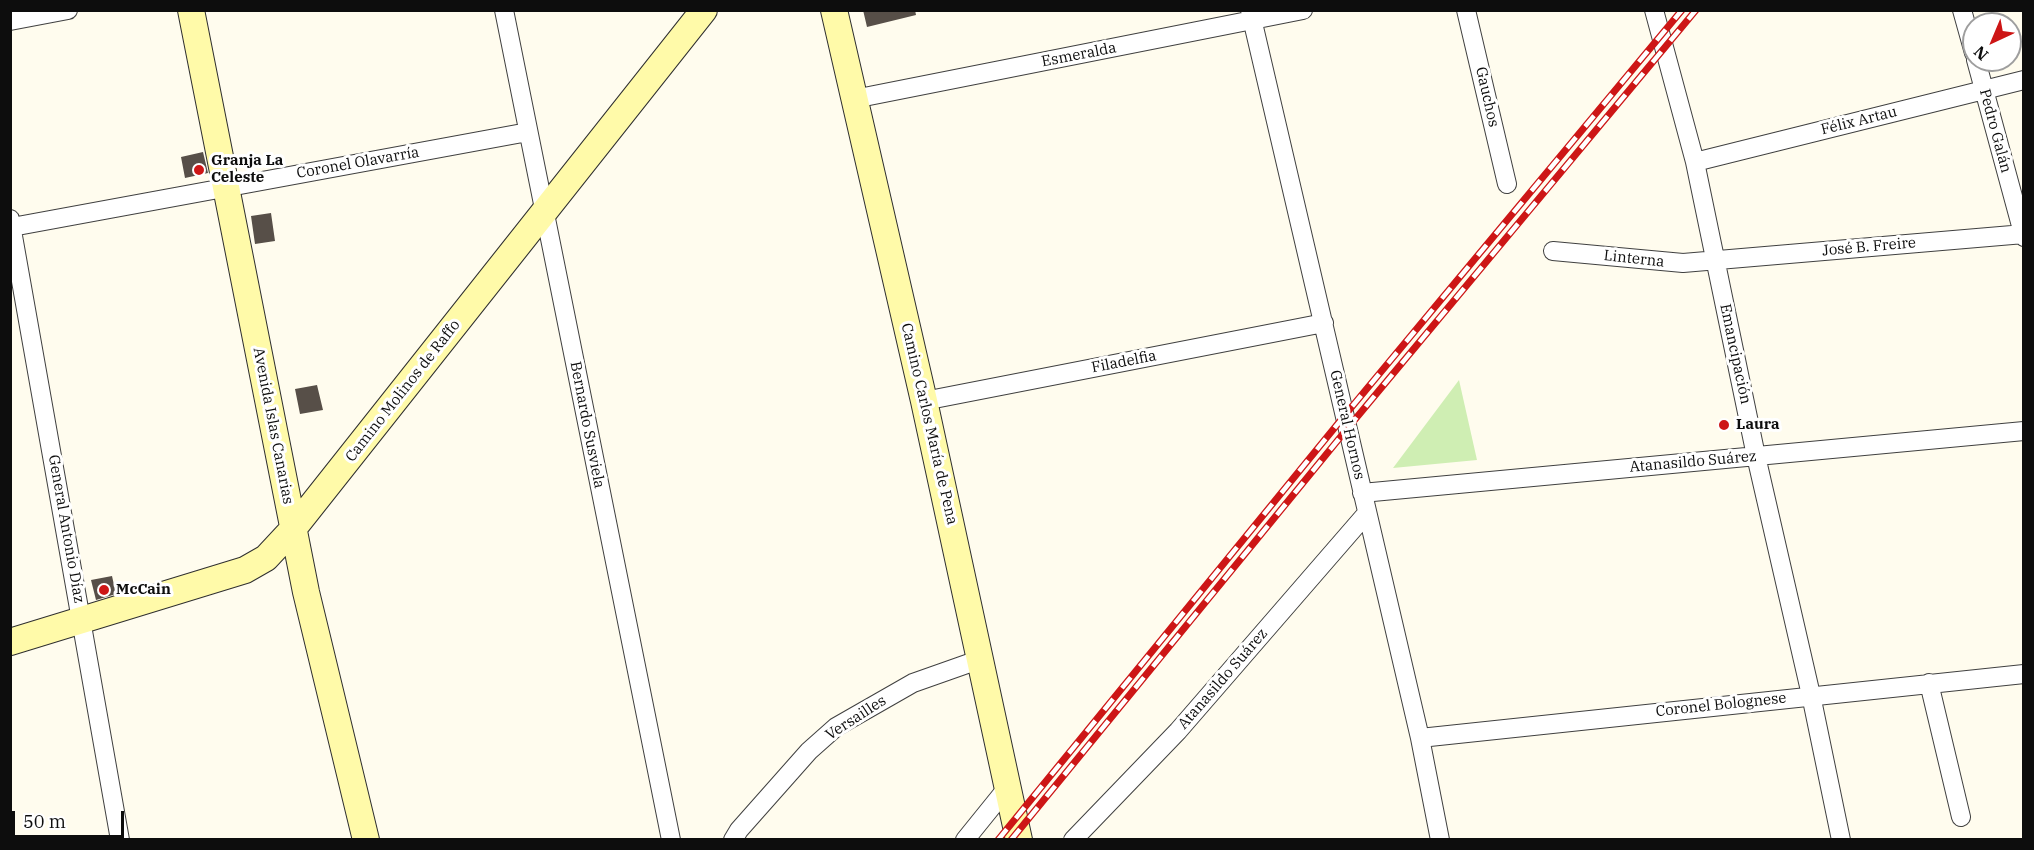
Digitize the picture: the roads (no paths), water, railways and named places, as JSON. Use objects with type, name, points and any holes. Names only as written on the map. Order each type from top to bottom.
[{"type":"street","points":[[10,21],[68,10]]},
{"type":"street","name":"Avenida Islas Canarias","points":[[191,10],[306,592],[366,840]]},
{"type":"street","name":"Bernardo Susviela","points":[[504,10],[671,840]]},
{"type":"street","name":"Camino Molinos de Raffo","points":[[10,642],[245,570],[266,558],[293,529],[704,10]]},
{"type":"street","name":"Camino Carlos María de Pena","points":[[834,10],[924,401],[1019,840]]},
{"type":"street","name":"Esmeralda","points":[[854,99],[1251,15],[1303,10]]},
{"type":"street","name":"Gauchos","points":[[1467,10],[1507,184]]},
{"type":"street","name":"Emancipación","points":[[1654,10],[1695,162],[1756,456],[1812,695],[1841,840]]},
{"type":"street","name":"General Hornos","points":[[1251,15],[1420,738],[1440,840]]},
{"type":"street","name":"Pedro Galán","points":[[1979,72],[2023,235]]},
{"type":"street","name":"Félix Artau","points":[[1695,162],[2024,80]]},
{"type":"street","name":"Coronel Olavarría","points":[[11,223],[528,132]]},
{"type":"street","name":"General Antonio Díaz","points":[[11,223],[120,840]]},
{"type":"street","name":"José B. Freire","points":[[1715,260],[2023,235]]},
{"type":"street","name":"Linterna","points":[[1553,250],[1683,263],[1715,260]]},
{"type":"street","name":"Filadelfia","points":[[924,401],[1324,323]]},
{"type":"street","name":"Atanasildo Suárez","points":[[1362,493],[2024,431]]},
{"type":"street","name":"Atanasildo Suárez","points":[[1072,840],[1178,730],[1367,513]]},
{"type":"street","name":"Versailles","points":[[733,840],[739,830],[809,751],[836,727],[913,683],[981,660]]},
{"type":"street","name":"Coronel Bolognese","points":[[1420,738],[2024,674]]},
{"type":"street","points":[[1929,683],[1961,817]]},
{"type":"street","points":[[965,840],[1007,788]]},
{"type":"railway","points":[[998,840],[1345,415],[1682,10]]},
{"type":"railway","points":[[1011,840],[1347,429],[1696,10]]},
{"type":"place","name":"Granja La Celeste","points":[[199,170]]},
{"type":"place","name":"Laura","points":[[1724,425]]},
{"type":"place","name":"McCain","points":[[104,590]]}]
